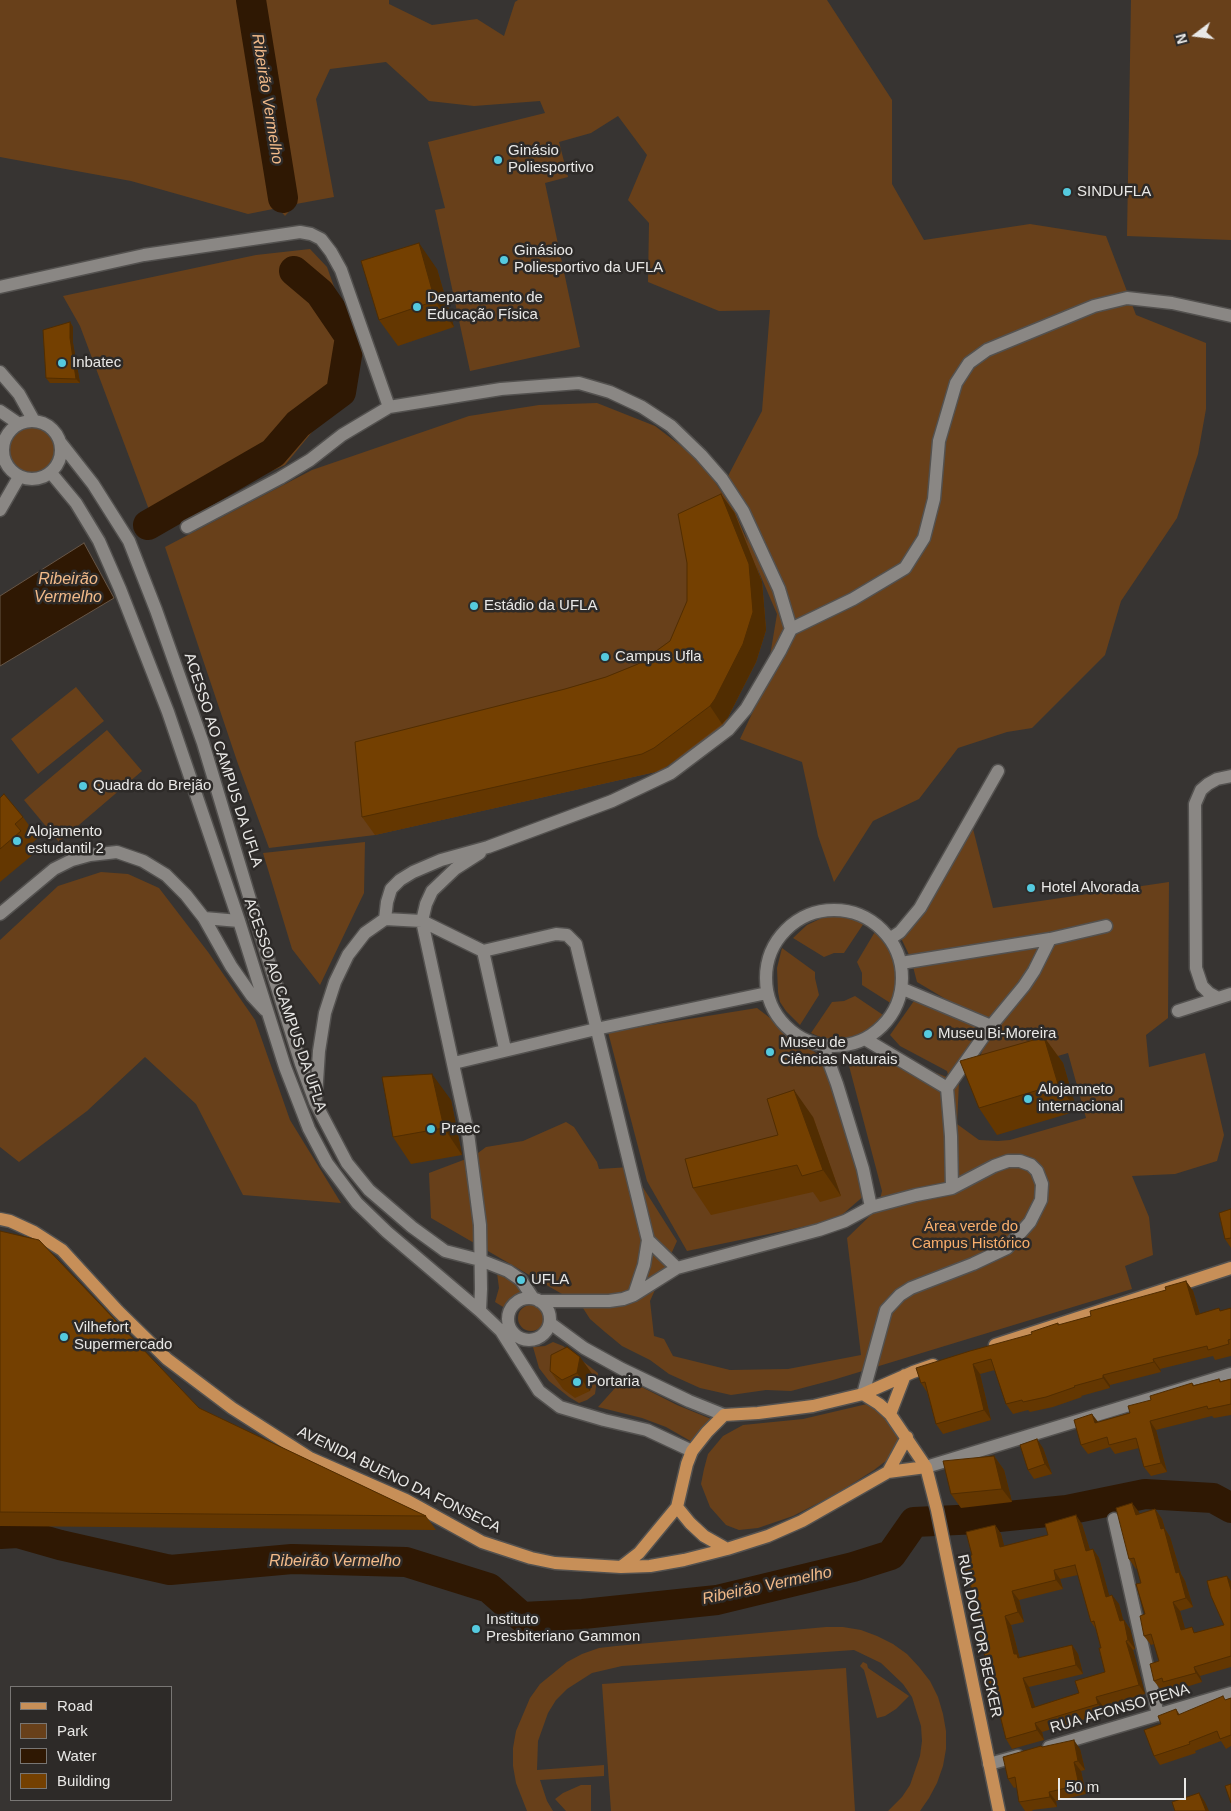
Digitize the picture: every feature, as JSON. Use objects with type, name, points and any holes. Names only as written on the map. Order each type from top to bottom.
[{"type":"main road","name":"AVENIDA BUENO DA FONSECA","points":[[0,1219],[10,1221],[34,1232],[62,1250],[118,1311],[167,1359],[232,1408],[310,1458],[406,1500],[482,1542],[531,1558],[555,1563],[621,1567],[650,1566],[684,1560],[768,1536],[802,1521],[888,1472],[926,1467]]},
{"type":"main road","points":[[984,1349],[1231,1268]]},
{"type":"main road","points":[[621,1567],[639,1554],[677,1507],[692,1451],[724,1415],[814,1406],[863,1394],[905,1375],[947,1360]]},
{"type":"main road","points":[[890,1414],[905,1375]]},
{"type":"main road","points":[[863,1394],[890,1414],[926,1467]]},
{"type":"main road","points":[[888,1472],[907,1437]]},
{"type":"main road","name":"RUA DOUTOR BECKER","points":[[926,1467],[937,1510],[999,1811]]},
{"type":"main road","points":[[677,1507],[704,1536],[727,1549]]},
{"type":"street","points":[[0,287],[144,255],[300,232],[310,234],[321,239],[341,270],[389,407]]},
{"type":"street","points":[[790,629],[854,599],[905,568],[924,538],[934,498],[938,440],[956,383],[969,363],[981,354],[1094,306],[1127,298],[1172,303],[1231,316]]},
{"type":"street","points":[[0,372],[19,394],[34,421],[18,424],[11,429],[2,442],[2,453],[5,463],[11,471],[19,477],[36,480],[44,478],[51,473],[60,459],[60,442]]},
{"type":"street","points":[[187,527],[280,478],[310,460],[342,435],[389,407],[501,388],[578,383],[610,392],[642,407],[671,426],[701,455],[722,479],[738,503],[762,550],[779,589],[790,629],[780,651],[746,709],[728,730],[671,773],[612,801],[488,847],[441,860],[413,872],[400,880],[391,889],[385,919]]},
{"type":"street","points":[[0,410],[18,424]]},
{"type":"street","name":"ACESSO AO CAMPUS DA UFLA","points":[[34,421],[50,427],[116,517],[129,541],[156,610],[203,743],[302,1064],[316,1102],[347,1163],[369,1190],[412,1227],[445,1251],[508,1270],[521,1280],[536,1299]]},
{"type":"street","name":"ACESSO AO CAMPUS DA UFLA","points":[[51,473],[76,504],[99,540],[120,589],[168,712],[239,921],[285,1067],[309,1129],[327,1163],[357,1203],[387,1232],[480,1311],[506,1330],[539,1390],[560,1407],[647,1430],[692,1451]]},
{"type":"street","points":[[0,510],[19,477]]},
{"type":"street","points":[[891,938],[900,932],[920,908],[998,771]]},
{"type":"street","points":[[1218,998],[1202,986],[1196,968],[1195,804],[1197,797],[1208,784],[1217,779],[1231,776]]},
{"type":"street","points":[[480,1311],[480,1225],[475,1179],[454,1062],[422,921],[426,904],[432,891],[455,869],[488,847]]},
{"type":"street","points":[[0,914],[54,869],[72,860],[90,855],[118,852],[143,861],[166,875],[186,895],[204,918],[230,966],[252,996],[267,1012]]},
{"type":"street","points":[[846,909],[871,919],[891,938],[901,963],[903,990],[893,1015],[874,1035],[850,1046],[823,1046],[797,1036],[778,1018],[767,993],[766,966],[776,940],[794,921],[819,910],[846,909]]},
{"type":"street","points":[[204,918],[239,921]]},
{"type":"street","points":[[316,1102],[319,1051],[325,1013],[335,982],[348,955],[365,933],[385,919],[422,921],[483,951],[556,934],[566,935],[576,944],[648,1240],[644,1265],[634,1295]]},
{"type":"street","points":[[901,963],[1050,938],[1106,926]]},
{"type":"street","points":[[952,1188],[951,1136],[946,1088],[1024,986],[1034,971],[1050,938]]},
{"type":"street","points":[[483,951],[505,1049]]},
{"type":"street","points":[[903,990],[992,1026]]},
{"type":"street","points":[[454,1062],[505,1049],[767,993]]},
{"type":"street","points":[[1178,1011],[1231,994]]},
{"type":"street","points":[[865,1039],[946,1088]]},
{"type":"street","points":[[823,1046],[837,1084],[860,1160],[871,1207]]},
{"type":"street","points":[[536,1299],[546,1306],[550,1314],[550,1323],[546,1332],[538,1338],[528,1340],[506,1330],[512,1307],[525,1298],[608,1301],[634,1295],[677,1268],[819,1230],[845,1221],[871,1207],[952,1188],[994,1166],[1008,1161],[1020,1161],[1032,1165],[1037,1171],[1042,1184],[1041,1200],[1030,1222],[1007,1248],[973,1264],[911,1288],[900,1295],[886,1310],[863,1394]]},
{"type":"street","points":[[648,1240],[677,1268]]},
{"type":"street","points":[[550,1323],[584,1348],[689,1401],[724,1415]]},
{"type":"street","points":[[926,1467],[1231,1374]]},
{"type":"street","points":[[1114,1519],[1158,1715]]},
{"type":"street","name":"RUA AFONSO PENA","points":[[989,1764],[1231,1693]]},
{"type":"green space","points":[[0,0],[389,0],[389,4],[432,25],[477,19],[504,36],[515,2],[518,0],[827,0],[892,100],[892,184],[924,240],[1030,224],[1106,236],[1136,315],[1206,343],[1206,409],[1198,454],[1177,518],[1121,601],[1105,655],[1032,728],[1007,732],[958,748],[919,799],[873,821],[834,882],[818,836],[802,762],[740,739],[765,686],[777,614],[756,565],[762,582],[766,630],[756,662],[722,729],[660,771],[375,835],[269,848],[238,764],[165,547],[312,470],[469,416],[539,405],[597,403],[655,426],[701,461],[735,512],[748,543],[728,476],[762,411],[770,310],[719,311],[648,282],[649,223],[628,200],[647,155],[618,116],[591,133],[559,142],[568,177],[545,183],[580,347],[470,371],[435,210],[445,208],[428,142],[545,113],[540,101],[474,106],[429,101],[386,62],[330,69],[316,99],[334,197],[296,204],[285,216],[278,208],[248,214],[131,181],[0,157]]},
{"type":"green space","points":[[1131,0],[1231,0],[1231,240],[1127,236]]},
{"type":"green space","points":[[310,249],[327,267],[352,337],[356,373],[344,393],[285,465],[154,523],[80,326],[63,296],[256,255]]},
{"type":"green space","points":[[31,424],[49,431],[58,453],[49,470],[29,477],[10,465],[5,449],[14,431]]},
{"type":"green space","name":"Quadra do Brejão","points":[[76,687],[104,721],[38,774],[11,739]]},
{"type":"green space","name":"Quadra do Brejão","points":[[107,730],[142,771],[59,842],[24,800]]},
{"type":"green space","name":"Área verde do Campus Histórico","points":[[970,817],[993,908],[1169,882],[1168,1018],[1146,1035],[1149,1067],[1205,1053],[1224,1135],[1217,1161],[1175,1174],[1132,1176],[1149,1217],[1153,1255],[1125,1266],[1132,1289],[833,1380],[791,1391],[766,1390],[731,1395],[700,1388],[669,1374],[650,1360],[622,1346],[590,1319],[581,1305],[431,1218],[429,1173],[474,1156],[486,1147],[523,1141],[566,1122],[574,1127],[597,1162],[599,1169],[630,1167],[677,1241],[650,1301],[654,1336],[664,1339],[673,1356],[730,1370],[788,1369],[861,1355],[847,1238],[878,1208],[882,1191],[848,1062],[887,1053],[949,1078],[947,1071],[900,1046],[890,1035],[916,998],[983,1022],[959,1082],[957,1124],[979,1140],[1010,1140],[1086,1118],[1068,1053],[973,1081],[991,1026],[917,982],[911,959],[901,938]]},
{"type":"green space","points":[[365,842],[364,893],[320,985],[292,949],[263,853]]},
{"type":"green space","points":[[101,872],[128,874],[159,888],[208,952],[255,1020],[290,1120],[341,1203],[243,1195],[196,1104],[145,1057],[87,1111],[19,1162],[0,1147],[0,940],[58,886]]},
{"type":"green space","points":[[826,916],[847,916],[864,923],[844,953],[834,953],[824,957],[793,938],[807,925]]},
{"type":"green space","points":[[876,930],[889,943],[898,963],[899,984],[892,1004],[862,985],[862,973],[857,962]]},
{"type":"green space","points":[[782,948],[815,972],[819,995],[800,1025],[780,1002],[777,968]]},
{"type":"green space","points":[[855,996],[886,1017],[871,1031],[851,1040],[834,1043],[811,1033],[832,1002],[844,1001]]},
{"type":"green space","points":[[757,1008],[825,1060],[866,1194],[836,1220],[687,1251],[647,1181],[608,1032]]},
{"type":"green space","points":[[497,1273],[525,1291],[513,1298],[508,1310],[495,1302],[499,1288]]},
{"type":"green space","points":[[531,1305],[540,1309],[544,1318],[540,1327],[531,1331],[522,1327],[518,1318],[522,1309]]},
{"type":"green space","points":[[553,1342],[563,1346],[598,1373],[595,1394],[587,1400],[579,1403],[569,1397],[549,1381],[539,1368],[533,1347],[545,1346]]},
{"type":"green space","points":[[624,1378],[677,1405],[711,1419],[694,1443],[666,1427],[642,1418],[598,1407]]},
{"type":"green space","points":[[867,1404],[882,1407],[901,1431],[899,1446],[891,1457],[874,1470],[836,1494],[793,1516],[758,1528],[739,1530],[726,1525],[710,1507],[701,1484],[708,1454],[723,1436],[743,1425],[803,1419]]},
{"type":"green space","points":[[826,1627],[861,1630],[893,1644],[907,1654],[930,1681],[938,1697],[943,1714],[946,1731],[946,1749],[937,1783],[920,1811],[888,1811],[902,1797],[910,1785],[920,1756],[921,1726],[912,1697],[903,1684],[881,1663],[854,1650],[622,1666],[592,1673],[567,1689],[556,1700],[548,1713],[538,1741],[537,1770],[604,1765],[604,1776],[540,1780],[547,1801],[553,1811],[527,1811],[516,1783],[513,1766],[513,1748],[516,1731],[530,1698],[540,1684],[567,1662],[599,1648]]},
{"type":"green space","points":[[863,1662],[867,1664],[868,1668],[909,1696],[896,1709],[885,1716],[877,1718],[864,1670],[860,1666]]},
{"type":"green space","points":[[846,1668],[855,1811],[611,1811],[602,1684]]},
{"type":"green space","points":[[581,1785],[591,1785],[591,1811],[566,1811],[555,1799]]},
{"type":"water","name":"Ribeirão Vermelho","points":[[84,543],[114,598],[0,666],[0,596]]},
{"type":"building","points":[[419,243],[435,301],[379,320],[361,261]]},
{"type":"building","name":"Inbatec","points":[[70,322],[70,338],[76,379],[46,378],[43,330]]},
{"type":"building","points":[[721,494],[749,564],[753,612],[743,644],[710,706],[654,748],[642,754],[362,817],[355,742],[606,677],[638,664],[670,641],[687,601],[687,563],[678,514]]},
{"type":"building","points":[[4,794],[23,817],[15,824],[21,831],[0,849],[0,798]]},
{"type":"building","points":[[1044,1037],[1058,1084],[979,1108],[960,1061]]},
{"type":"building","points":[[432,1074],[444,1128],[393,1137],[382,1077]]},
{"type":"building","points":[[794,1090],[823,1170],[802,1176],[797,1165],[693,1188],[685,1159],[778,1135],[767,1099]]},
{"type":"building","points":[[1231,1209],[1231,1238],[1225,1239],[1219,1213]]},
{"type":"building","name":"Vilhefort Supermercado","points":[[0,1231],[39,1240],[199,1408],[426,1516],[0,1512]]},
{"type":"building","points":[[1186,1281],[1196,1315],[1219,1308],[1220,1311],[1231,1308],[1231,1339],[1228,1340],[1229,1344],[1208,1350],[1207,1346],[1153,1359],[1154,1362],[1103,1375],[1103,1378],[1074,1386],[1046,1397],[1006,1404],[991,1359],[973,1364],[984,1410],[936,1424],[925,1382],[921,1383],[916,1368],[1032,1334],[1031,1332],[1058,1323],[1058,1325],[1091,1316],[1090,1311],[1166,1290],[1165,1287]]},
{"type":"building","points":[[567,1347],[580,1357],[577,1373],[562,1380],[550,1371],[551,1355]]},
{"type":"building","points":[[1219,1379],[1220,1382],[1231,1379],[1231,1404],[1208,1409],[1207,1406],[1150,1421],[1161,1463],[1144,1467],[1136,1438],[1109,1445],[1107,1437],[1081,1445],[1074,1420],[1092,1414],[1095,1423],[1130,1413],[1128,1406],[1151,1400],[1150,1396],[1192,1383],[1193,1386]]},
{"type":"building","points":[[1037,1439],[1045,1464],[1028,1470],[1020,1445]]},
{"type":"building","points":[[994,1456],[1002,1489],[951,1494],[943,1461]]},
{"type":"building","points":[[1132,1503],[1136,1515],[1155,1509],[1161,1529],[1164,1528],[1176,1573],[1179,1572],[1186,1598],[1173,1602],[1181,1630],[1192,1627],[1194,1633],[1224,1625],[1211,1596],[1207,1581],[1227,1576],[1231,1590],[1231,1656],[1194,1667],[1196,1673],[1163,1682],[1162,1678],[1154,1681],[1150,1664],[1159,1661],[1151,1634],[1144,1636],[1140,1616],[1145,1614],[1136,1584],[1141,1583],[1134,1558],[1129,1559],[1116,1508]]},
{"type":"building","points":[[1076,1515],[1086,1551],[1093,1549],[1106,1597],[1112,1595],[1120,1621],[1124,1620],[1128,1640],[1126,1641],[1139,1685],[1096,1697],[1098,1704],[1035,1723],[1037,1730],[1006,1739],[998,1707],[993,1708],[984,1662],[986,1661],[978,1627],[980,1626],[968,1574],[966,1574],[962,1557],[972,1555],[966,1532],[995,1525],[1000,1547],[1048,1535],[1045,1524]],"holes":[[[1075,1565],[1091,1622],[1094,1621],[1105,1672],[1075,1681],[1079,1693],[1032,1708],[1023,1678],[1076,1665],[1072,1645],[1018,1658],[1017,1654],[1014,1654],[1005,1616],[1018,1612],[1012,1591],[1056,1580],[1054,1570]]]},
{"type":"building","points":[[1223,1696],[1225,1700],[1231,1698],[1231,1735],[1220,1739],[1217,1731],[1189,1742],[1190,1744],[1154,1756],[1144,1730],[1161,1724],[1158,1716],[1176,1709],[1178,1715]]},
{"type":"building","points":[[1074,1740],[1078,1761],[1074,1762],[1079,1785],[1049,1792],[1050,1797],[1019,1802],[1015,1777],[1008,1779],[1003,1757],[1041,1746]]},
{"type":"building","points":[[1231,1784],[1231,1803],[1225,1786]]},
{"type":"building","points":[[1199,1793],[1206,1811],[1175,1811],[1172,1802]]},
{"type":"waterway","name":"Ribeirão Vermelho","points":[[251,0],[283,198]]},
{"type":"waterway","name":"Ribeirão Vermelho","points":[[148,525],[273,453],[298,424],[341,392],[350,337],[320,293],[294,271]]},
{"type":"waterway","name":"Ribeirão Vermelho","points":[[0,1534],[18,1533],[60,1545],[170,1570],[292,1559],[406,1562],[489,1588],[522,1617],[583,1614],[717,1600],[853,1567],[891,1555],[914,1522],[979,1519],[1067,1510],[1145,1494],[1213,1498],[1231,1508]]},
{"type":"place","name":"Ginásio Poliesportivo","points":[[498,160]]},
{"type":"place","name":"SINDUFLA","points":[[1067,192]]},
{"type":"place","name":"Ginásioo Poliesportivo da UFLA","points":[[504,260]]},
{"type":"place","name":"Departamento de Educação Física","points":[[417,307]]},
{"type":"place","name":"Inbatec","points":[[62,363]]},
{"type":"place","name":"Estádio da UFLA","points":[[474,606]]},
{"type":"place","name":"Campus Ufla","points":[[605,657]]},
{"type":"place","name":"Quadra do Brejão","points":[[83,786]]},
{"type":"place","name":"Alojamento estudantil 2","points":[[17,841]]},
{"type":"place","name":"Hotel Alvorada","points":[[1031,888]]},
{"type":"place","name":"Museu Bi-Moreira","points":[[928,1034]]},
{"type":"place","name":"Museu de Ciências Naturais","points":[[770,1052]]},
{"type":"place","name":"Alojamneto internacional","points":[[1028,1099]]},
{"type":"place","name":"Praec","points":[[431,1129]]},
{"type":"place","name":"UFLA","points":[[521,1280]]},
{"type":"place","name":"Vilhefort Supermercado","points":[[64,1337]]},
{"type":"place","name":"Portaria","points":[[577,1382]]},
{"type":"place","name":"Instituto Presbiteriano Gammon","points":[[476,1629]]}]
